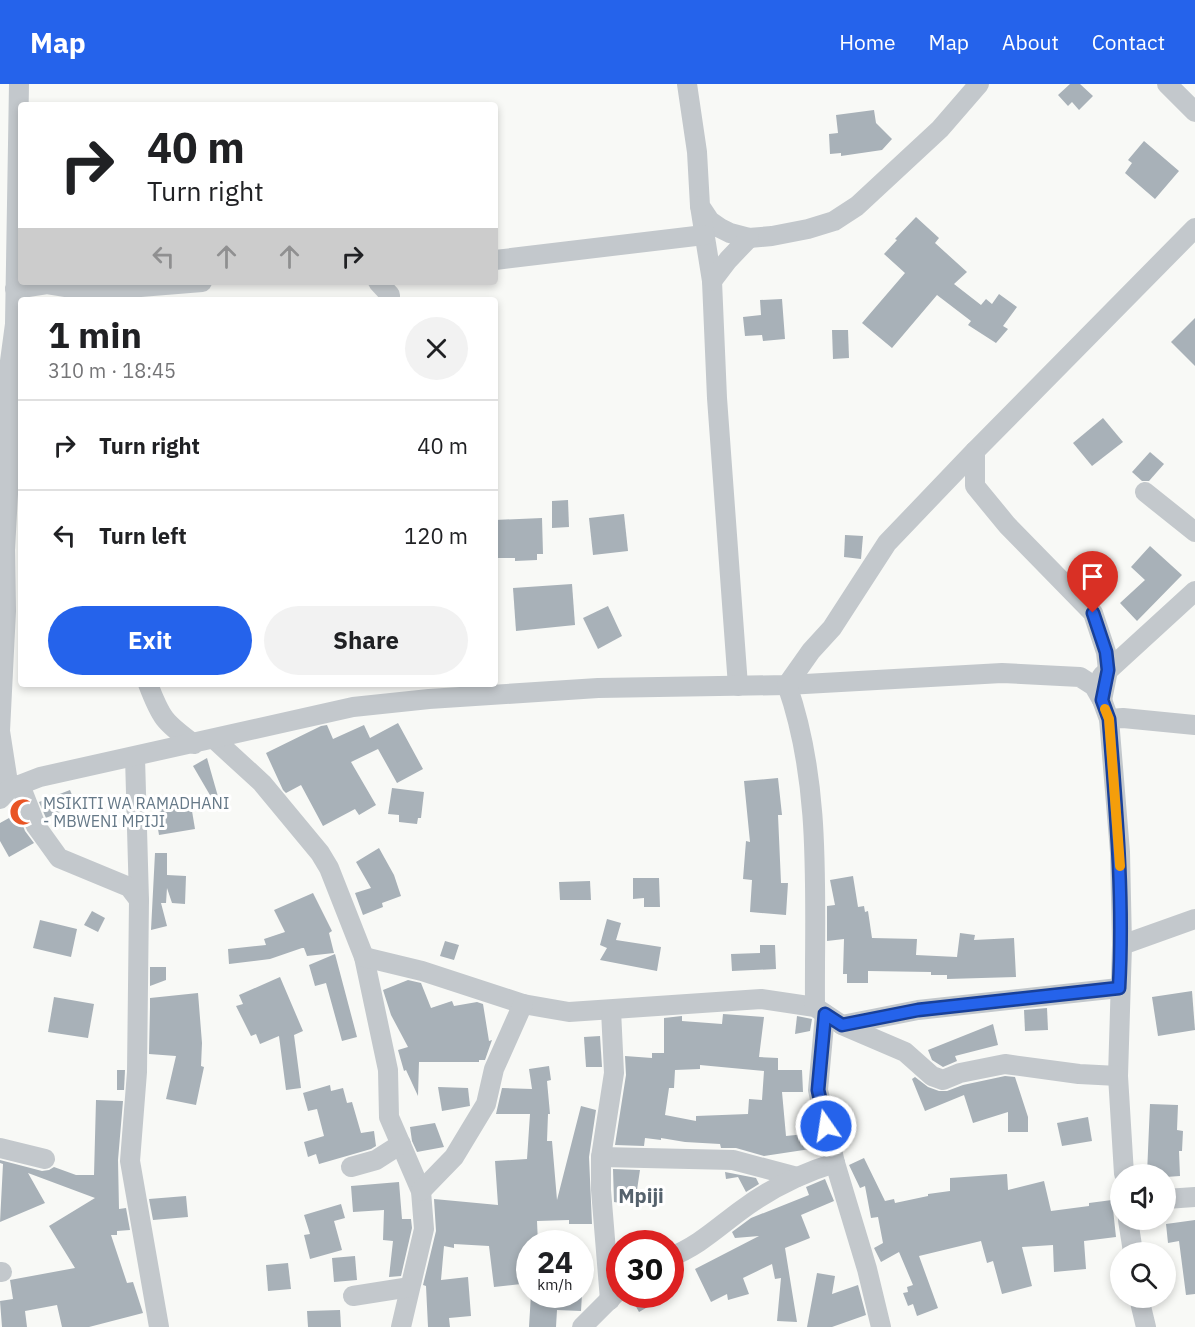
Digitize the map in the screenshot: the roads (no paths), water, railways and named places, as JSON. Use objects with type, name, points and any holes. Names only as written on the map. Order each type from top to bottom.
[{"type":"street","points":[[19,84],[19,102]]},
{"type":"street","points":[[687,84],[697,152],[700,206],[712,281],[717,398],[738,686]]},
{"type":"street","points":[[700,206],[710,221],[720,228],[748,238],[808,229],[834,220],[857,206],[940,129],[979,84]]},
{"type":"street","points":[[1167,84],[1195,111]]},
{"type":"street","points":[[18,135],[15,324],[10,361],[10,457],[2,551],[0,731],[10,791],[59,858],[129,887],[138,900]]},
{"type":"street","points":[[787,685],[811,651],[832,628],[887,543],[1195,228]]},
{"type":"street","points":[[498,260],[704,235]]},
{"type":"street","points":[[712,281],[748,238]]},
{"type":"street","points":[[15,289],[41,285]]},
{"type":"street","points":[[51,285],[91,295],[176,285]]},
{"type":"street","points":[[0,343],[10,361]]},
{"type":"street","points":[[975,451],[975,486]]},
{"type":"street","points":[[951,478],[975,486],[1006,525],[1093,613],[1106,652],[1108,670]]},
{"type":"street","points":[[1145,492],[1195,532]]},
{"type":"street","points":[[1098,693],[1108,670],[1195,591]]},
{"type":"street","points":[[10,791],[40,777],[429,692],[787,685],[1002,673],[1080,676],[1098,693],[1109,719],[1120,852],[1122,945],[1118,1076],[1123,1164]]},
{"type":"street","points":[[787,685],[798,715],[814,823],[820,1011],[818,1090],[835,1163],[867,1269],[881,1327]]},
{"type":"street","points":[[149,687],[167,724],[194,744]]},
{"type":"street","points":[[1109,719],[1123,718],[1195,725]]},
{"type":"street","points":[[214,739],[262,783],[320,853],[329,867],[364,957],[388,1070],[390,1117],[422,1191],[424,1229],[401,1327]]},
{"type":"street","points":[[135,757],[138,900],[137,1072],[130,1161],[159,1327]]},
{"type":"street","points":[[1122,945],[1195,919]]},
{"type":"street","points":[[364,957],[422,971],[523,1004],[570,1012],[761,999],[820,1011],[842,1025],[905,1052],[932,1076],[943,1080],[960,1073],[1005,1064],[1079,1074],[1118,1076]]},
{"type":"street","points":[[842,1025],[918,1010],[1119,988]]},
{"type":"street","points":[[422,1191],[454,1158],[486,1104],[494,1069],[523,1004]]},
{"type":"street","points":[[606,1230],[601,1190],[601,1157],[614,1073],[611,1010]]},
{"type":"street","points":[[351,1167],[376,1160],[401,1144]]},
{"type":"street","points":[[0,1148],[45,1159]]},
{"type":"street","points":[[601,1157],[733,1160],[797,1177]]},
{"type":"street","points":[[684,1252],[742,1209],[797,1177],[835,1163]]},
{"type":"street","points":[[1176,1198],[1195,1197]]},
{"type":"street","points":[[353,1296],[410,1287]]},
{"type":"street","points":[[582,1327],[606,1303]]},
{"type":"street","points":[[1141,1308],[1146,1327]]},
{"type":"place","name":"MSIKITI WA RAMADHANI - MBWENI MPIJI","points":[[23,812]]},
{"type":"district","name":"Mpiji","points":[[641,1195]]}]
